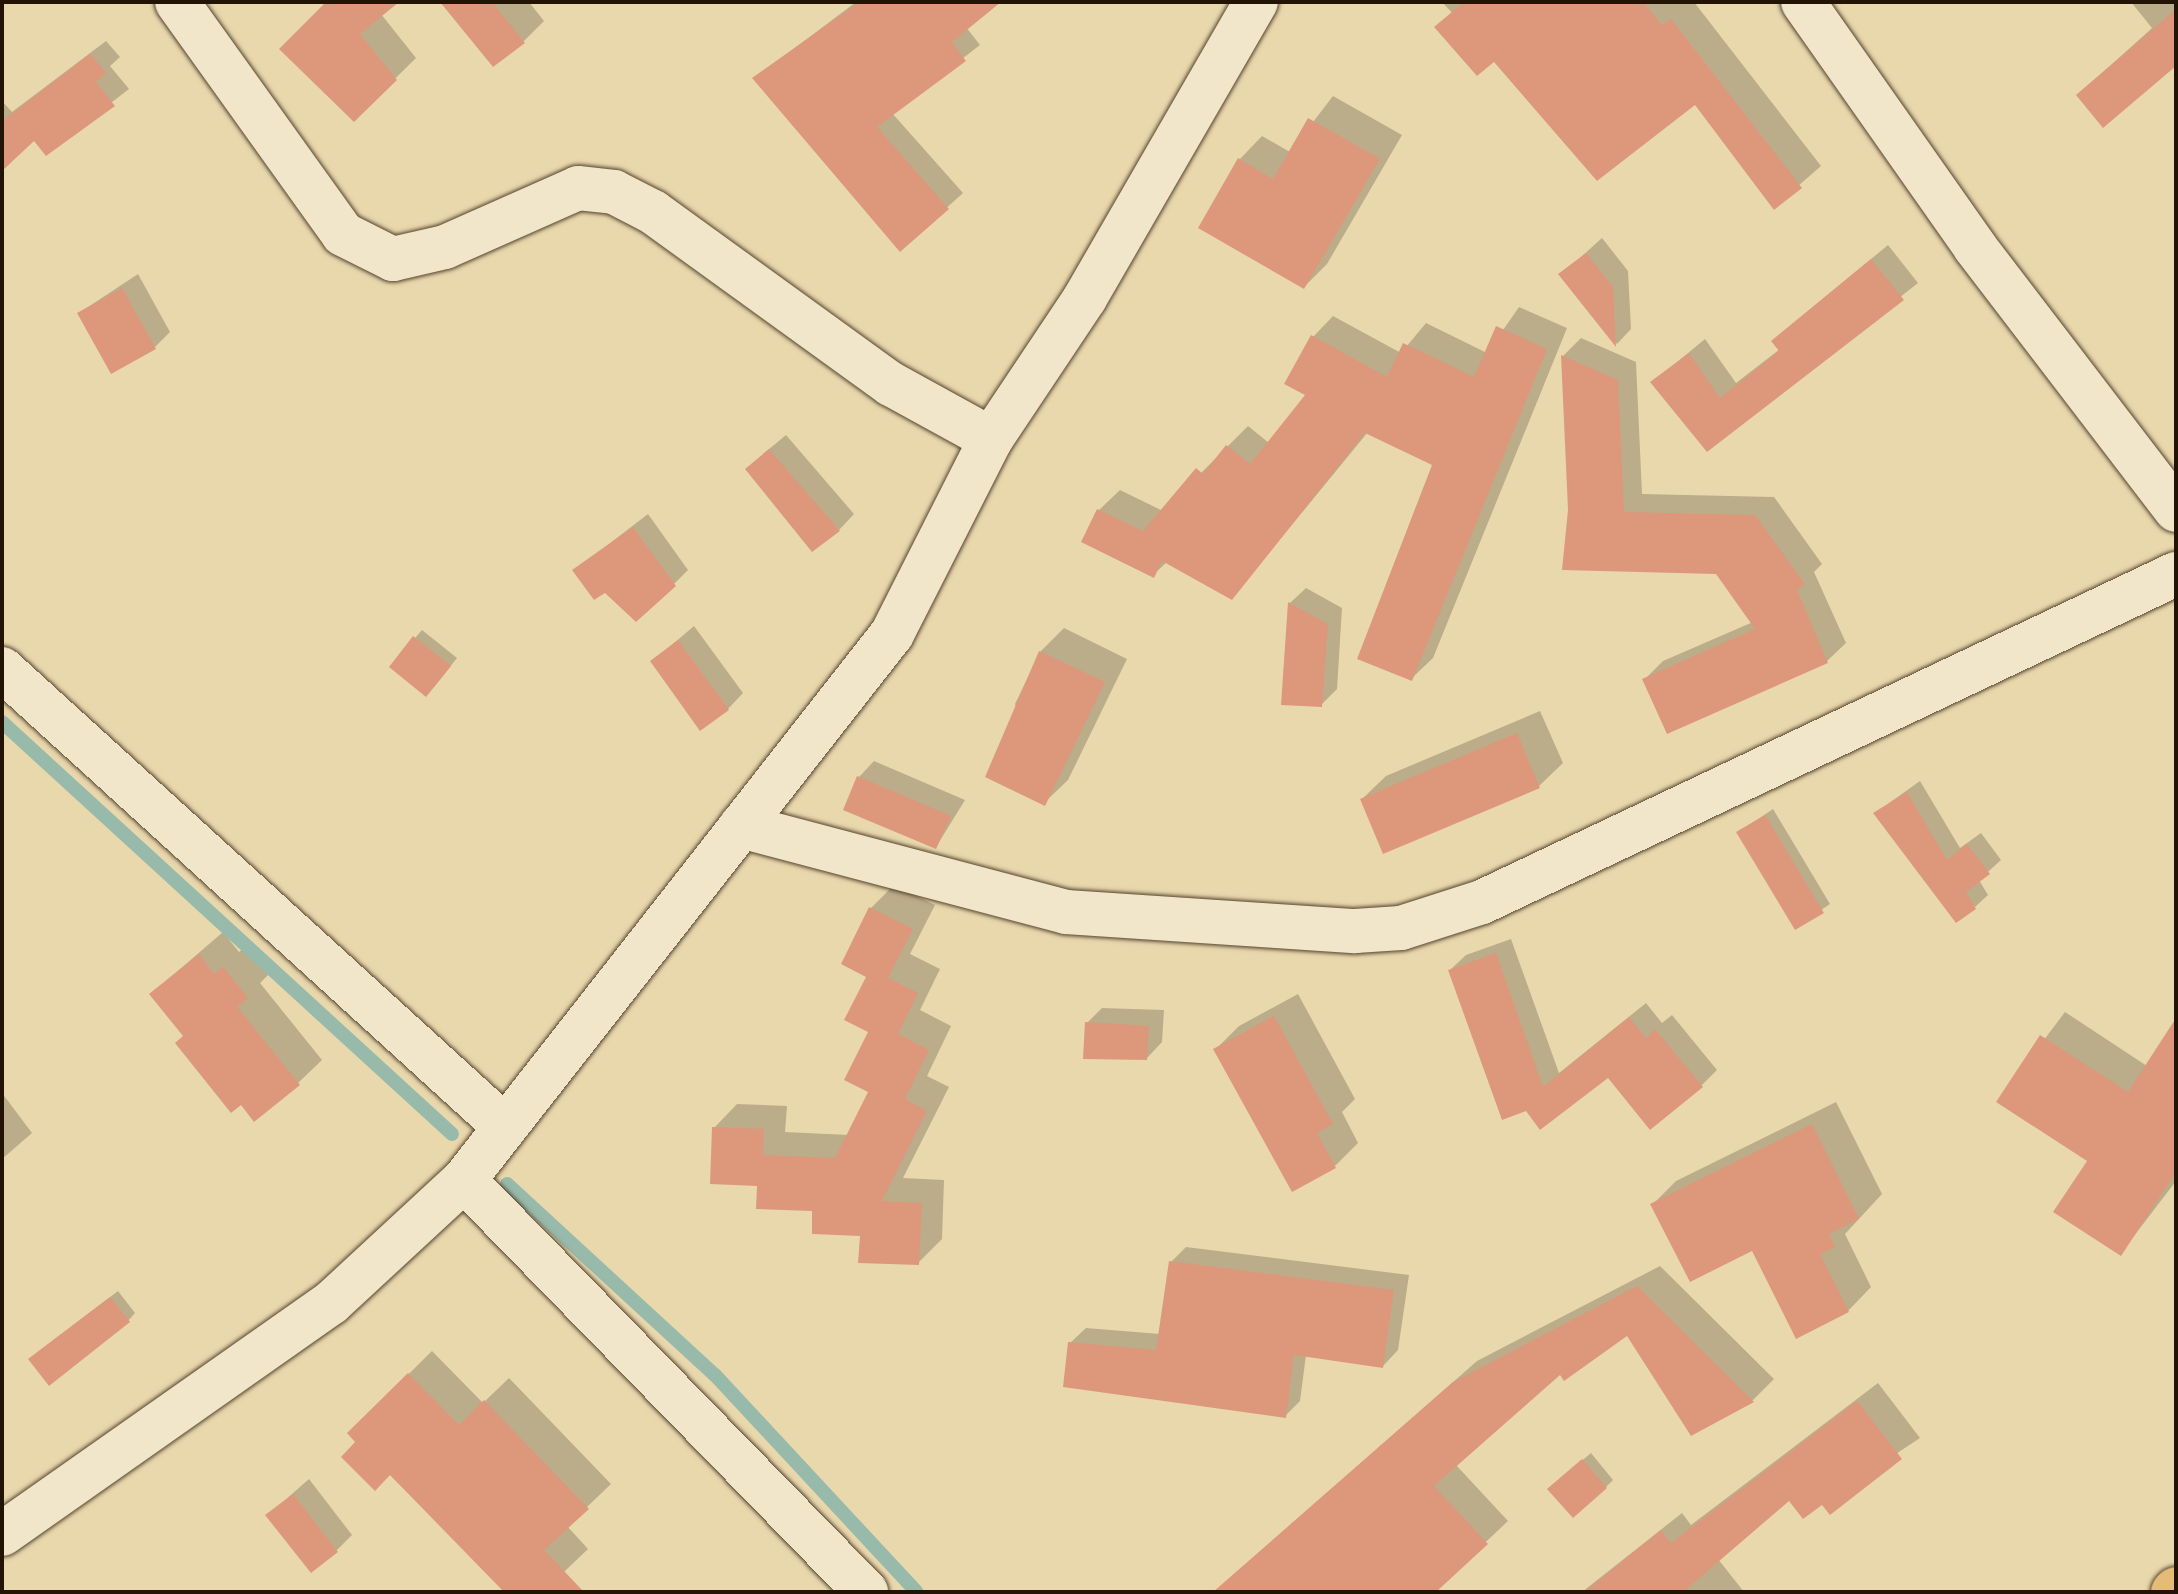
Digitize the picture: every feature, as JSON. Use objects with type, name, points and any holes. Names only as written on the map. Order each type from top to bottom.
[{"type":"street","points":[[177,2],[343,234],[393,259],[445,247],[578,188],[614,192],[653,212],[891,384],[991,439]]},
{"type":"street","points":[[2,1534],[331,1303],[464,1180],[892,634],[991,439],[1085,298],[1256,2]]},
{"type":"street","points":[[1803,2],[1975,247],[2176,510]]},
{"type":"street","points":[[741,826],[1066,912],[1355,931],[1401,928],[1482,902],[2176,574]]},
{"type":"street","points":[[2,669],[504,1126]]},
{"type":"street","points":[[464,1180],[866,1592]]},
{"type":"building","points":[[326,2],[399,2],[360,34],[397,80],[354,122],[279,49]]},
{"type":"building","points":[[440,2],[492,2],[525,43],[493,67]]},
{"type":"building","points":[[859,2],[1001,2],[952,42],[966,61],[877,127],[949,209],[900,252],[752,78]]},
{"type":"building","points":[[1464,2],[1643,2],[1662,25],[1671,19],[1802,188],[1774,210],[1695,105],[1597,181],[1494,62],[1477,76],[1434,27]]},
{"type":"building","points":[[2176,9],[2176,66],[2103,128],[2076,95]]},
{"type":"building","points":[[90,54],[106,73],[96,82],[115,106],[46,156],[34,141],[2,171],[2,121]]},
{"type":"building","points":[[1308,118],[1380,159],[1304,289],[1198,228],[1238,158],[1273,179]]},
{"type":"building","points":[[1586,253],[1613,287],[1616,347],[1558,274]]},
{"type":"building","points":[[1871,259],[1904,300],[1707,452],[1650,382],[1689,353],[1720,398],[1779,351],[1771,341]]},
{"type":"building","points":[[122,288],[156,349],[111,374],[77,313]]},
{"type":"building","points":[[1496,326],[1547,349],[1412,681],[1357,659],[1432,465],[1365,433],[1232,600],[1162,561],[1154,578],[1081,542],[1097,509],[1143,531],[1196,468],[1203,474],[1226,445],[1250,464],[1305,395],[1284,384],[1311,335],[1387,377],[1403,343],[1474,377]]},
{"type":"building","points":[[1561,355],[1618,380],[1624,512],[1755,515],[1805,584],[1797,590],[1828,663],[1667,734],[1642,679],[1755,629],[1716,574],[1562,570],[1568,510]]},
{"type":"building","points":[[769,449],[840,531],[812,552],[745,469]]},
{"type":"building","points":[[633,527],[676,586],[636,622],[605,593],[594,600],[572,570]]},
{"type":"building","points":[[1288,602],[1328,624],[1322,707],[1281,705]]},
{"type":"building","points":[[413,636],[451,666],[426,697],[389,667]]},
{"type":"building","points":[[678,640],[729,710],[700,731],[650,661]]},
{"type":"building","points":[[1039,651],[1105,682],[1045,806],[985,777]]},
{"type":"building","points":[[1517,733],[1540,788],[1383,854],[1360,799]]},
{"type":"building","points":[[857,776],[951,816],[936,849],[843,810]]},
{"type":"building","points":[[1907,792],[1947,860],[1967,844],[1990,874],[1966,892],[1976,909],[1956,923],[1873,813]]},
{"type":"building","points":[[1765,815],[1824,913],[1795,930],[1736,832]]},
{"type":"building","points":[[869,907],[913,929],[888,978],[918,993],[898,1034],[929,1050],[905,1099],[927,1111],[882,1201],[922,1203],[919,1265],[858,1263],[860,1236],[812,1234],[812,1211],[756,1209],[757,1186],[710,1184],[712,1127],[764,1129],[763,1155],[835,1158],[868,1092],[844,1080],[868,1032],[844,1020],[866,977],[841,964]]},
{"type":"building","points":[[1496,953],[1543,1087],[1629,1017],[1646,1038],[1655,1029],[1703,1087],[1650,1130],[1608,1078],[1540,1130],[1526,1111],[1502,1120],[1448,970]]},
{"type":"building","points":[[199,954],[214,974],[223,967],[248,998],[237,1007],[300,1085],[254,1122],[241,1105],[231,1113],[175,1043],[183,1036],[149,994]]},
{"type":"building","points":[[1274,1016],[1333,1124],[1317,1133],[1336,1168],[1292,1192],[1213,1049]]},
{"type":"building","points":[[2176,1018],[2176,1172],[2121,1256],[2053,1212],[2087,1161],[1996,1102],[2040,1035],[2128,1092]]},
{"type":"building","points":[[1085,1022],[1149,1026],[1147,1060],[1083,1059]]},
{"type":"building","points":[[1812,1124],[1859,1219],[1829,1234],[1835,1247],[1820,1254],[1849,1312],[1796,1339],[1752,1251],[1690,1282],[1650,1204]]},
{"type":"building","points":[[1169,1261],[1394,1290],[1383,1368],[1294,1355],[1286,1418],[1063,1387],[1068,1342],[1156,1350]]},
{"type":"building","points":[[1637,1286],[1754,1402],[1691,1436],[1627,1336],[1564,1381],[1560,1375],[1434,1486],[1488,1544],[1436,1592],[1213,1592],[1453,1382]]},
{"type":"building","points":[[110,1297],[130,1322],[49,1386],[28,1359]]},
{"type":"building","points":[[408,1373],[459,1425],[484,1400],[589,1509],[544,1550],[584,1592],[504,1592],[390,1475],[375,1491],[341,1457],[355,1442],[347,1433]]},
{"type":"building","points":[[1857,1401],[1902,1459],[1830,1515],[1822,1505],[1803,1519],[1789,1501],[1683,1592],[1584,1592],[1661,1530],[1671,1543]]},
{"type":"building","points":[[1582,1459],[1607,1488],[1573,1518],[1547,1489]]},
{"type":"building","points":[[293,1494],[338,1552],[311,1573],[265,1515]]},
{"type":"waterway","points":[[2,722],[452,1134]]},
{"type":"waterway","points":[[507,1184],[715,1375],[917,1592]]}]
